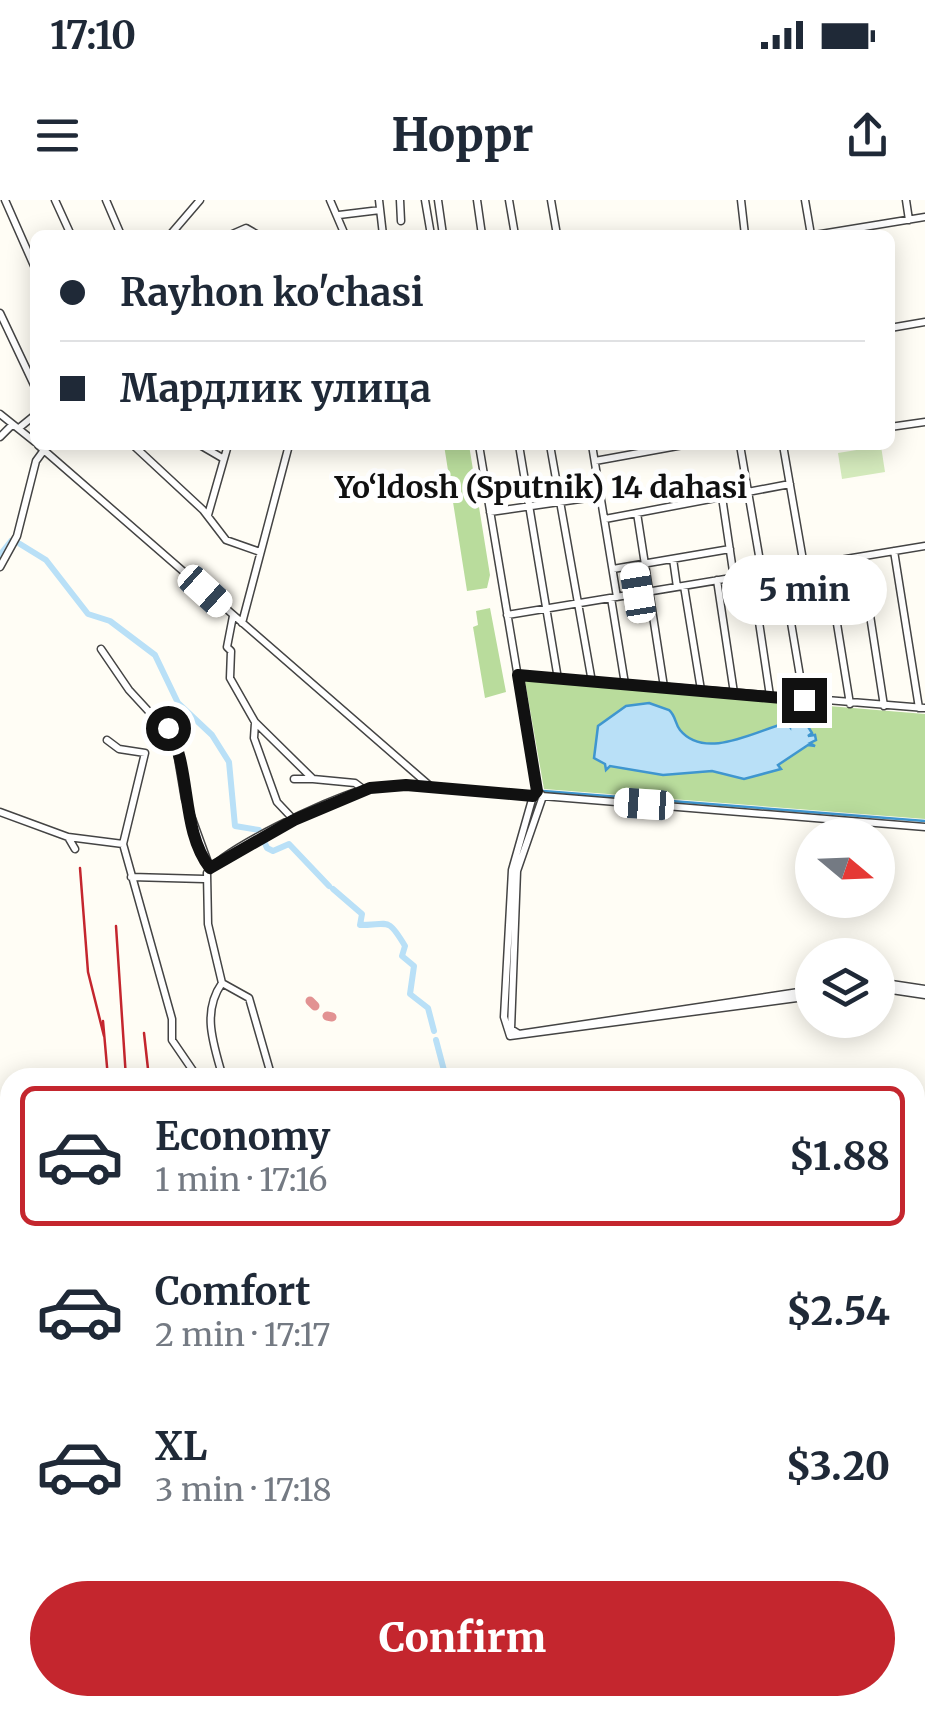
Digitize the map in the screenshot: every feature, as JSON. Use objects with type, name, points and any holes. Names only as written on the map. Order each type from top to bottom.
[{"type":"street","points":[[5,200],[30,257]]},
{"type":"street","points":[[55,200],[69,230]]},
{"type":"street","points":[[106,200],[120,230]]},
{"type":"street","points":[[174,230],[200,200]]},
{"type":"street","points":[[330,200],[343,230]]},
{"type":"street","points":[[379,200],[382,230]]},
{"type":"street","points":[[400,200],[402,221]]},
{"type":"street","points":[[426,200],[431,230]]},
{"type":"street","points":[[438,200],[443,230]]},
{"type":"street","points":[[476,200],[481,230]]},
{"type":"street","points":[[509,200],[514,230]]},
{"type":"street","points":[[551,200],[556,230]]},
{"type":"street","points":[[740,200],[744,230]]},
{"type":"street","points":[[805,200],[812,230]]},
{"type":"street","points":[[906,200],[910,220]]},
{"type":"street","points":[[339,216],[380,210]]},
{"type":"street","points":[[845,230],[925,217]]},
{"type":"street","points":[[0,313],[30,376]]},
{"type":"street","points":[[895,327],[925,322]]},
{"type":"street","points":[[0,414],[30,438]]},
{"type":"street","points":[[0,436],[30,418]]},
{"type":"street","points":[[895,427],[925,422]]},
{"type":"street","points":[[0,568],[14,544],[38,450]]},
{"type":"street","points":[[44,450],[431,787]]},
{"type":"street","points":[[137,450],[208,516],[226,540],[260,552]]},
{"type":"street","points":[[209,450],[224,459]]},
{"type":"street","points":[[208,516],[227,450]]},
{"type":"street","points":[[242,623],[288,450]]},
{"type":"street","points":[[480,450],[538,795],[517,872],[508,980],[513,1035]]},
{"type":"street","points":[[519,450],[558,679]]},
{"type":"street","points":[[551,450],[592,682]]},
{"type":"street","points":[[593,450],[613,569],[625,684]]},
{"type":"street","points":[[594,461],[656,450]]},
{"type":"street","points":[[741,450],[762,572]]},
{"type":"street","points":[[784,450],[804,566]]},
{"type":"street","points":[[605,519],[790,484]]},
{"type":"street","points":[[490,512],[601,496]]},
{"type":"street","points":[[722,498],[734,578]]},
{"type":"street","points":[[638,513],[664,687]]},
{"type":"street","points":[[507,615],[925,546]]},
{"type":"street","points":[[613,569],[730,549]]},
{"type":"street","points":[[518,675],[922,708],[894,551]]},
{"type":"street","points":[[861,556],[884,706]]},
{"type":"street","points":[[673,559],[701,690]]},
{"type":"street","points":[[827,562],[850,704]]},
{"type":"street","points":[[634,566],[638,593]]},
{"type":"street","points":[[782,569],[804,700]]},
{"type":"street","points":[[752,574],[770,696]]},
{"type":"street","points":[[718,580],[734,693]]},
{"type":"street","points":[[234,616],[227,647],[231,651],[230,678],[254,722],[313,779]]},
{"type":"street","points":[[101,648],[128,690],[175,740],[186,799],[210,868]]},
{"type":"street","points":[[254,722],[254,738],[277,802],[294,820]]},
{"type":"street","points":[[107,740],[119,750],[145,753],[123,844],[172,1019],[172,1040],[191,1068]]},
{"type":"street","points":[[406,785],[413,782],[410,772]]},
{"type":"street","points":[[294,779],[354,782],[364,789]]},
{"type":"street","points":[[221,1068],[210,1022],[213,1000],[222,983],[208,924],[205,880],[210,868],[262,836],[364,789],[406,785],[925,827]]},
{"type":"street","points":[[514,795],[531,810]]},
{"type":"street","points":[[511,939],[512,870],[538,795]]},
{"type":"street","points":[[0,812],[72,837],[123,844]]},
{"type":"street","points":[[72,837],[74,848]]},
{"type":"street","points":[[131,877],[205,880]]},
{"type":"street","points":[[222,983],[248,998],[269,1068]]},
{"type":"street","points":[[895,988],[925,992]]},
{"type":"street","points":[[513,1035],[795,995]]},
{"type":"street","points":[[513,1035],[690,1015],[795,996]]},
{"type":"street","points":[[690,1015],[714,1004]]},
{"type":"green space","points":[[445,450],[470,450],[490,575],[487,588],[467,591]]},
{"type":"green space","points":[[882,450],[885,472],[842,479],[838,453]]},
{"type":"green space","points":[[490,608],[506,692],[485,698],[473,627],[478,625],[476,611]]},
{"type":"green space","points":[[525,681],[925,714],[925,819],[544,789]]},
{"type":"water","points":[[649,703],[669,710],[680,730],[704,743],[734,740],[787,723],[790,727],[790,722],[807,725],[812,733],[808,736],[815,735],[816,740],[810,743],[815,746],[808,745],[778,765],[781,769],[744,779],[712,771],[663,775],[610,766],[606,770],[605,764],[594,758],[598,726],[626,706]]},
{"type":"waterway","points":[[0,555],[11,541]]},
{"type":"waterway","points":[[20,544],[46,560],[88,614],[110,621],[155,655],[178,703],[212,735],[229,762],[235,826],[259,830],[267,848],[273,851],[289,844],[329,886]]},
{"type":"waterway","points":[[543,791],[925,821]]},
{"type":"waterway","points":[[333,889],[362,914],[360,925],[387,924],[399,936],[405,946],[402,956],[414,966],[410,994],[428,1008],[434,1031]]},
{"type":"waterway","points":[[436,1040],[443,1068]]},
{"type":"taxiway","points":[[310,1001],[315,1006]]},
{"type":"taxiway","points":[[327,1016],[332,1017]]},
{"type":"railway","points":[[80,868],[88,972],[104,1036]]},
{"type":"railway","points":[[116,926],[125,1068]]},
{"type":"railway","points":[[103,1021],[107,1068]]},
{"type":"railway","points":[[144,1033],[148,1068]]},
{"type":"district","name":"Yo‘ldosh (Sputnik) 14 dahasi","points":[[541,488]]},
{"type":"route","points":[[168,728],[175,740],[181,780],[205,863],[210,868],[329,802],[370,788],[406,785],[533,796],[537,791],[518,675],[804,700]]}]
